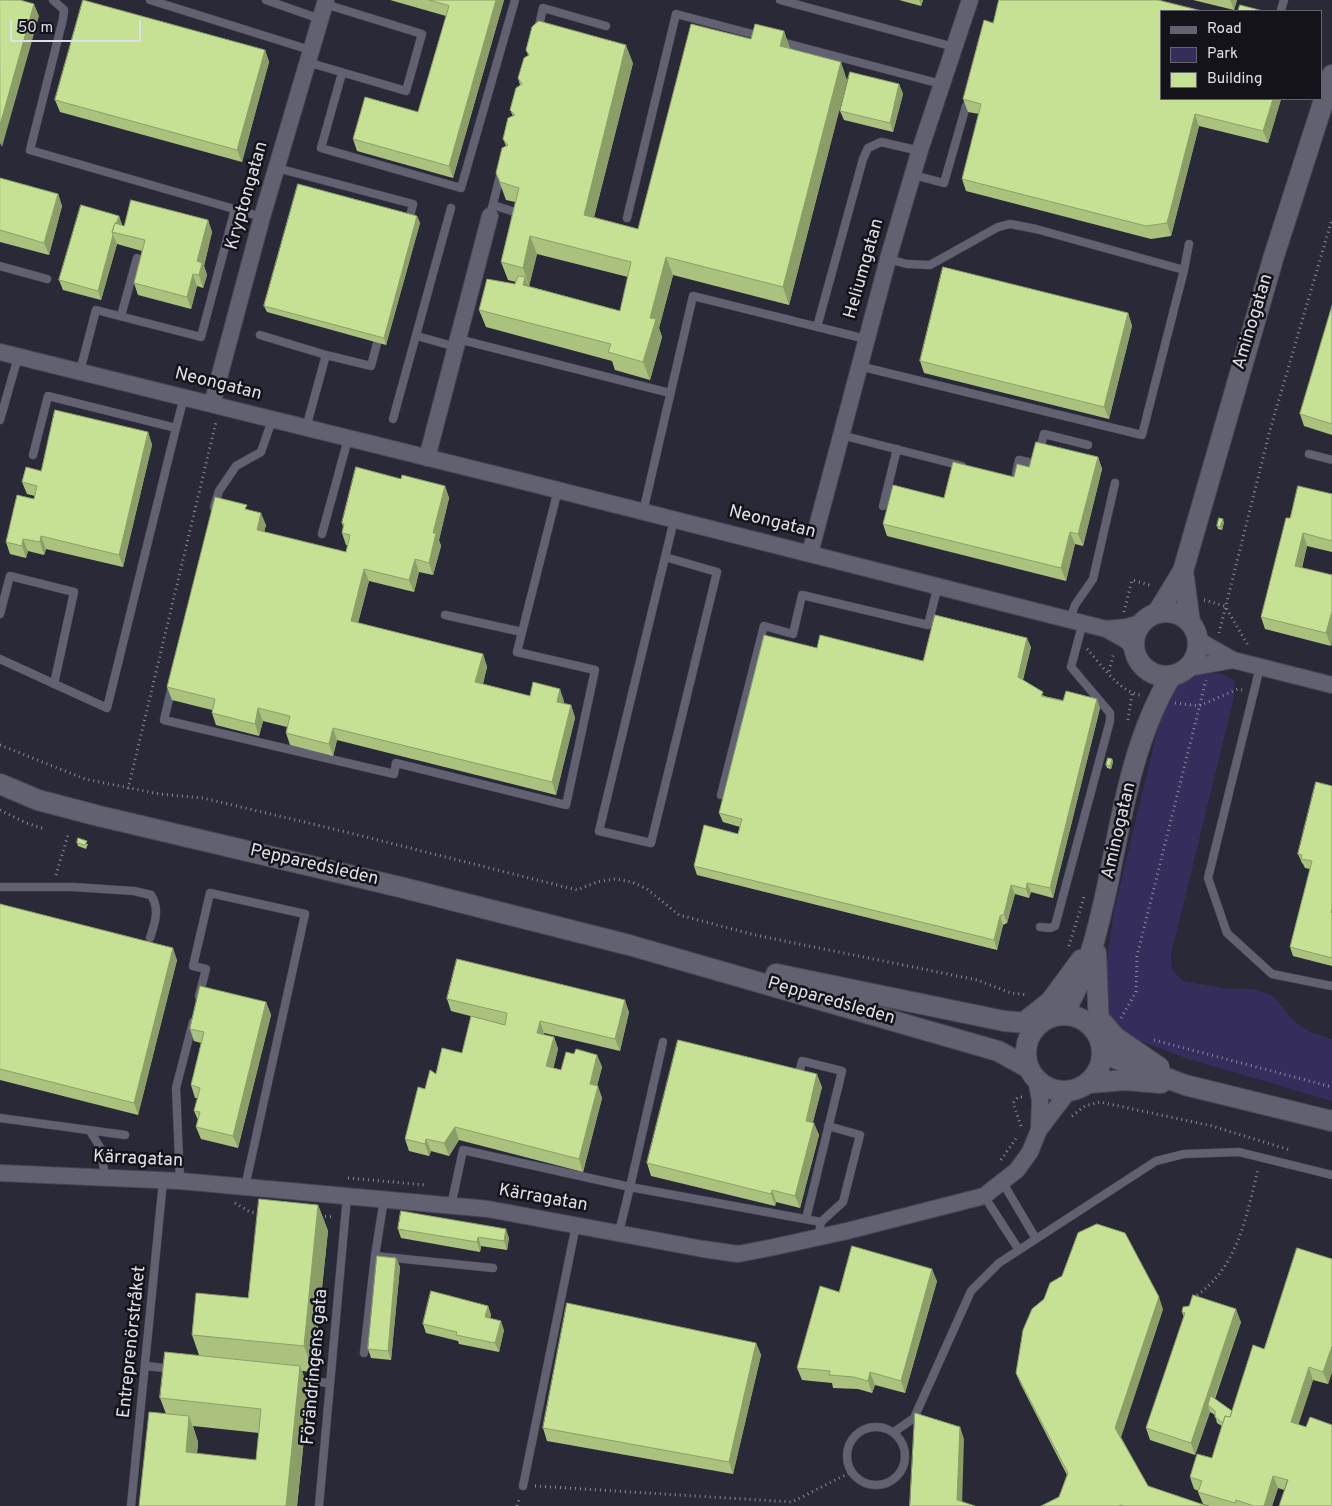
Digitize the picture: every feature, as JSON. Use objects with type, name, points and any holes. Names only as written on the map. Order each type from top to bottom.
[{"type":"street","name":"Heliumgatan","points":[[810,553],[888,259],[920,150],[970,0]]},
{"type":"street","name":"Kryptongatan","points":[[216,406],[262,217],[323,8]]},
{"type":"street","name":"Aminogatan","points":[[1158,612],[1183,571],[1267,278],[1332,75]]},
{"type":"street","points":[[427,458],[492,211]]},
{"type":"street","name":"Neongatan","points":[[0,352],[1106,628],[1126,640],[1133,647]]},
{"type":"street","name":"Aminogatan","points":[[1183,571],[1203,644]]},
{"type":"street","points":[[1203,644],[1179,672],[1150,673],[1136,657],[1133,647],[1136,630],[1141,623],[1158,612],[1176,613],[1203,644],[1233,660],[1332,685]]},
{"type":"street","name":"Neongatan","points":[[1106,628],[1141,623]]},
{"type":"street","name":"Aminogatan","points":[[1062,1015],[1078,987],[1095,941],[1145,683],[1142,666]]},
{"type":"street","name":"Aminogatan","points":[[1137,723],[1179,672]]},
{"type":"street","name":"Pepparedsleden","points":[[0,784],[38,800],[99,816],[404,888],[629,945],[998,1051],[1032,1074]]},
{"type":"street","name":"Aminogatan","points":[[1095,941],[1107,1014],[1102,1045]]},
{"type":"street","points":[[1095,941],[1032,1023],[1026,1056],[1032,1074],[1045,1087],[1056,1091],[1068,1092],[1089,1083],[1125,1080],[1185,1086],[1332,1121]]},
{"type":"street","name":"Pepparedsleden","points":[[629,945],[1004,1021],[1032,1023]]},
{"type":"street","points":[[1107,1014],[1115,1037],[1185,1086]]},
{"type":"street","points":[[1032,1023],[1062,1015],[1074,1016],[1085,1021],[1094,1029],[1102,1045],[1117,1059],[1185,1086]]},
{"type":"street","points":[[1089,1083],[1100,1068],[1102,1045]]},
{"type":"street","name":"Kärragatan","points":[[1032,1074],[1040,1100],[1039,1130]]},
{"type":"street","name":"Kärragatan","points":[[0,1173],[172,1181],[488,1209],[619,1232],[703,1250],[738,1254],[819,1230],[984,1196],[1003,1184],[1017,1170],[1030,1152],[1039,1130],[1068,1092]]},
{"type":"lane","points":[[53,0],[64,10],[63,19],[30,150],[262,217]]},
{"type":"lane","points":[[150,0],[308,56],[342,73],[406,91],[422,34],[323,8],[266,0]]},
{"type":"lane","points":[[342,73],[321,148],[461,188],[515,0]]},
{"type":"lane","points":[[780,0],[954,48]]},
{"type":"lane","points":[[1281,10],[1284,0]]},
{"type":"lane","points":[[536,36],[543,8],[606,26]]},
{"type":"lane","points":[[627,218],[676,14],[941,84]]},
{"type":"lane","points":[[913,176],[944,183],[966,106]]},
{"type":"lane","points":[[817,327],[863,159],[868,148],[881,142],[920,150]]},
{"type":"lane","points":[[277,168],[414,204],[406,232]]},
{"type":"lane","points":[[502,168],[492,211],[518,213]]},
{"type":"lane","points":[[393,419],[451,208]]},
{"type":"lane","points":[[80,372],[96,310],[201,337],[235,209]]},
{"type":"lane","points":[[888,259],[907,264],[930,265],[998,228],[1010,224],[1036,229],[1184,270]]},
{"type":"lane","points":[[859,366],[1142,435],[1189,244]]},
{"type":"lane","points":[[121,316],[137,258]]},
{"type":"lane","points":[[0,266],[47,279]]},
{"type":"lane","points":[[643,512],[693,296],[866,339]]},
{"type":"lane","points":[[260,336],[371,366],[383,318]]},
{"type":"lane","points":[[416,336],[457,343],[670,393]]},
{"type":"lane","points":[[306,428],[326,354]]},
{"type":"lane","points":[[0,420],[18,357]]},
{"type":"lane","points":[[33,455],[48,396],[176,428]]},
{"type":"lane","points":[[0,659],[107,708],[184,397]]},
{"type":"lane","points":[[212,514],[219,491],[236,466],[261,452],[272,420]]},
{"type":"lane","points":[[1005,476],[1014,479],[1019,460],[1036,464],[1044,434],[1088,445]]},
{"type":"lane","points":[[840,435],[969,468]]},
{"type":"lane","points":[[322,534],[348,439]]},
{"type":"lane","points":[[883,506],[897,450]]},
{"type":"lane","points":[[1309,454],[1332,460]]},
{"type":"lane","points":[[1040,927],[1050,928],[1055,926],[1110,721],[1110,713],[1071,666],[1078,640],[1076,605],[1093,579],[1115,483]]},
{"type":"lane","points":[[175,673],[164,720],[394,774],[396,763],[566,805],[595,670],[517,652],[558,490]]},
{"type":"lane","points":[[665,557],[717,572],[651,843],[599,831],[665,557],[674,520]]},
{"type":"lane","points":[[0,614],[10,576],[74,592],[54,684]]},
{"type":"lane","points":[[721,795],[764,626],[793,634],[802,595],[928,625],[938,585]]},
{"type":"lane","points":[[445,615],[522,632]]},
{"type":"lane","points":[[1260,667],[1208,878],[1227,933],[1272,974],[1332,986]]},
{"type":"lane","points":[[0,887],[52,887],[134,891],[151,895],[156,904],[156,921],[150,938]]},
{"type":"lane","points":[[197,1006],[206,969],[193,966],[210,893],[305,914],[247,1170],[245,1187]]},
{"type":"lane","name":"Entreprenörstråket","points":[[131,1506],[146,1366],[172,1181],[176,1088],[194,1015]]},
{"type":"lane","points":[[619,1232],[662,1042]]},
{"type":"lane","points":[[799,1074],[802,1061],[842,1071],[806,1219]]},
{"type":"lane","points":[[0,1118],[125,1135]]},
{"type":"lane","points":[[450,1206],[463,1150],[630,1187],[806,1219],[819,1230],[843,1202],[860,1135],[828,1126]]},
{"type":"lane","points":[[90,1131],[102,1148],[105,1178]]},
{"type":"lane","points":[[894,1432],[914,1418],[971,1291],[999,1263],[1156,1161],[1184,1154],[1239,1152],[1332,1175]]},
{"type":"lane","points":[[1003,1184],[1036,1239]]},
{"type":"lane","name":"Förändringens gata","points":[[319,1506],[347,1196]]},
{"type":"lane","points":[[984,1196],[1019,1250]]},
{"type":"lane","points":[[364,1353],[375,1256],[384,1199]]},
{"type":"lane","points":[[524,1486],[576,1225]]},
{"type":"lane","points":[[375,1256],[493,1268]]},
{"type":"lane","points":[[146,1366],[185,1370]]},
{"type":"lane","points":[[291,1380],[330,1383]]},
{"type":"lane","points":[[870,1427],[878,1427],[894,1432],[902,1444],[904,1462],[894,1478],[886,1483],[867,1484],[851,1472],[847,1454],[854,1437],[870,1427]]},
{"type":"path","points":[[1107,1014],[1120,1020],[1136,992],[1137,956],[1199,706],[1203,644],[1270,430],[1332,218]]},
{"type":"path","points":[[128,789],[216,406]]},
{"type":"path","points":[[1078,640],[1132,694],[1137,723]]},
{"type":"path","points":[[1199,706],[1238,689],[1254,693]]},
{"type":"path","points":[[0,745],[85,778],[128,789],[203,798],[577,890],[597,882],[615,879],[632,882],[647,889],[679,915],[755,936],[977,980],[1022,996],[1038,992]]},
{"type":"path","points":[[0,810],[26,823],[46,829]]},
{"type":"path","points":[[52,887],[68,835]]},
{"type":"path","points":[[1147,1038],[1332,1087]]},
{"type":"path","points":[[1077,1112],[1085,1106],[1100,1102],[1110,1103],[1212,1126],[1299,1153]]},
{"type":"path","points":[[997,1164],[1008,1151],[1021,1126]]},
{"type":"path","points":[[1197,1295],[1212,1286],[1230,1260],[1243,1229],[1259,1167]]},
{"type":"path","points":[[343,1177],[454,1188]]},
{"type":"path","points":[[316,1216],[345,1217]]},
{"type":"path","points":[[517,1506],[524,1486],[792,1502],[851,1472]]},
{"type":"green space","points":[[1201,673],[1228,676],[1235,682],[1234,697],[1171,955],[1172,970],[1183,981],[1229,989],[1254,989],[1273,996],[1294,1021],[1310,1032],[1332,1039],[1332,1101],[1185,1058],[1130,1037],[1110,1016],[1106,1002],[1107,961],[1114,911],[1162,711],[1173,692],[1182,682],[1193,675]]},
{"type":"building","points":[[0,0],[20,0],[34,4],[0,125]]},
{"type":"building","points":[[83,0],[265,50],[237,150],[55,100]]},
{"type":"building","points":[[429,0],[496,0],[449,166],[353,139],[365,97],[418,112],[449,6]]},
{"type":"building","points":[[999,0],[1158,0],[1198,10],[1160,10],[1160,100],[1273,100],[1263,131],[1195,114],[1167,223],[1146,226],[962,179],[981,104],[963,99],[984,20],[993,23]]},
{"type":"building","points":[[1240,5],[1259,10],[1238,10]]},
{"type":"building","points":[[539,21],[626,45],[584,215],[638,229],[691,24],[751,39],[755,24],[784,31],[780,46],[841,62],[783,287],[666,257],[650,318],[656,319],[643,362],[608,352],[611,344],[479,310],[487,279],[515,284],[518,276],[525,277],[523,285],[620,311],[631,262],[530,236],[523,268],[501,262],[519,188],[500,182],[496,173],[502,148],[508,145],[503,139],[508,118],[515,115],[510,110],[516,88],[522,84],[518,78],[524,58],[529,55],[526,50],[532,27]]},
{"type":"building","points":[[850,72],[899,84],[890,123],[840,111]]},
{"type":"building","points":[[0,178],[58,194],[44,243],[0,230]]},
{"type":"building","points":[[298,184],[417,216],[384,338],[264,306]]},
{"type":"building","points":[[131,200],[208,220],[197,261],[202,263],[199,275],[193,274],[187,297],[134,283],[145,240],[112,232],[115,223],[124,226]]},
{"type":"building","points":[[81,205],[119,216],[112,232],[113,235],[98,291],[59,280]]},
{"type":"building","points":[[943,267],[1128,313],[1104,407],[920,361]]},
{"type":"building","points":[[1332,306],[1332,424],[1300,414]]},
{"type":"building","points":[[55,410],[148,432],[119,555],[41,536],[40,542],[23,539],[22,546],[6,542],[17,495],[34,499],[37,486],[22,482],[26,467],[41,471]]},
{"type":"building","points":[[1036,442],[1098,457],[1078,534],[1070,532],[1061,568],[883,524],[893,485],[944,498],[953,462],[1014,477],[1017,464],[1029,467]]},
{"type":"building","points":[[356,467],[401,479],[402,475],[445,486],[433,533],[436,533],[429,563],[415,559],[409,580],[364,569],[351,621],[483,654],[475,682],[530,696],[533,682],[560,689],[557,702],[571,705],[552,782],[333,728],[329,744],[286,733],[290,716],[258,708],[255,724],[212,713],[215,699],[167,687],[215,497],[247,505],[245,509],[261,513],[257,530],[346,552],[350,535],[342,533],[344,524],[342,523]]},
{"type":"building","points":[[1298,486],[1332,494],[1332,541],[1303,533],[1295,566],[1332,575],[1332,611],[1326,633],[1261,617],[1286,518],[1290,518]]},
{"type":"building","points":[[1219,518],[1223,519],[1220,527],[1217,526]]},
{"type":"building","points":[[935,615],[1027,638],[1018,677],[1043,692],[1041,696],[1063,701],[1066,691],[1097,699],[1050,888],[1027,883],[1026,889],[1011,885],[1004,914],[1000,916],[994,940],[694,866],[704,825],[738,834],[742,819],[719,813],[764,635],[817,648],[820,635],[923,661]]},
{"type":"building","points":[[1108,758],[1112,759],[1110,766],[1106,765]]},
{"type":"building","points":[[1316,782],[1332,786],[1332,958],[1290,947],[1312,861],[1301,859],[1302,855],[1298,854]]},
{"type":"building","points":[[78,838],[87,841],[85,845],[77,843]]},
{"type":"building","points":[[0,904],[173,948],[134,1103],[0,1069]]},
{"type":"building","points":[[457,959],[625,1000],[615,1039],[540,1021],[537,1033],[554,1037],[546,1066],[561,1070],[566,1052],[574,1054],[576,1049],[597,1055],[590,1084],[598,1086],[579,1159],[455,1127],[444,1143],[426,1139],[425,1144],[405,1139],[418,1087],[425,1089],[430,1070],[436,1074],[442,1048],[462,1053],[471,1016],[505,1025],[507,1013],[447,999]]},
{"type":"building","points":[[200,986],[266,1002],[233,1136],[196,1127],[200,1112],[194,1111],[200,1088],[191,1085],[204,1032],[190,1029]]},
{"type":"building","points":[[678,1040],[817,1074],[806,1121],[814,1123],[795,1196],[772,1190],[771,1194],[647,1163]]},
{"type":"building","points":[[259,1199],[318,1205],[304,1346],[192,1335],[196,1293],[248,1298]]},
{"type":"building","points":[[401,1211],[506,1229],[504,1241],[478,1237],[477,1242],[398,1229]]},
{"type":"building","points":[[1097,1224],[1125,1233],[1159,1297],[1115,1428],[1148,1486],[1207,1506],[1041,1506],[1059,1497],[1068,1473],[1016,1373],[1023,1330],[1032,1309],[1044,1299],[1050,1283],[1062,1276],[1078,1233]]},
{"type":"building","points":[[852,1246],[932,1269],[901,1381],[870,1372],[868,1381],[854,1377],[829,1375],[830,1371],[797,1368],[820,1286],[839,1292]]},
{"type":"building","points":[[1297,1248],[1332,1259],[1332,1346],[1323,1372],[1309,1367],[1291,1422],[1306,1427],[1310,1417],[1332,1425],[1332,1506],[1279,1506],[1288,1480],[1273,1476],[1264,1506],[1254,1506],[1236,1500],[1235,1503],[1198,1492],[1202,1481],[1190,1477],[1197,1454],[1212,1458],[1225,1416],[1230,1417],[1253,1345],[1264,1349]]},
{"type":"building","points":[[377,1256],[396,1258],[388,1351],[368,1349]]},
{"type":"building","points":[[431,1291],[488,1306],[485,1317],[501,1321],[495,1343],[456,1335],[457,1332],[423,1324]]},
{"type":"building","points":[[1193,1295],[1236,1309],[1191,1443],[1146,1428],[1185,1313],[1182,1312],[1183,1307],[1189,1306]]},
{"type":"building","points":[[567,1303],[756,1343],[729,1462],[543,1428]]},
{"type":"building","points":[[165,1352],[300,1366],[286,1506],[139,1506],[149,1412],[189,1416],[186,1452],[256,1460],[261,1409],[160,1398]]},
{"type":"building","points":[[1211,1396],[1232,1411],[1230,1417],[1225,1416],[1223,1423],[1215,1417],[1215,1411],[1208,1405]]},
{"type":"building","points":[[915,1413],[960,1427],[957,1500],[975,1506],[910,1506]]}]
